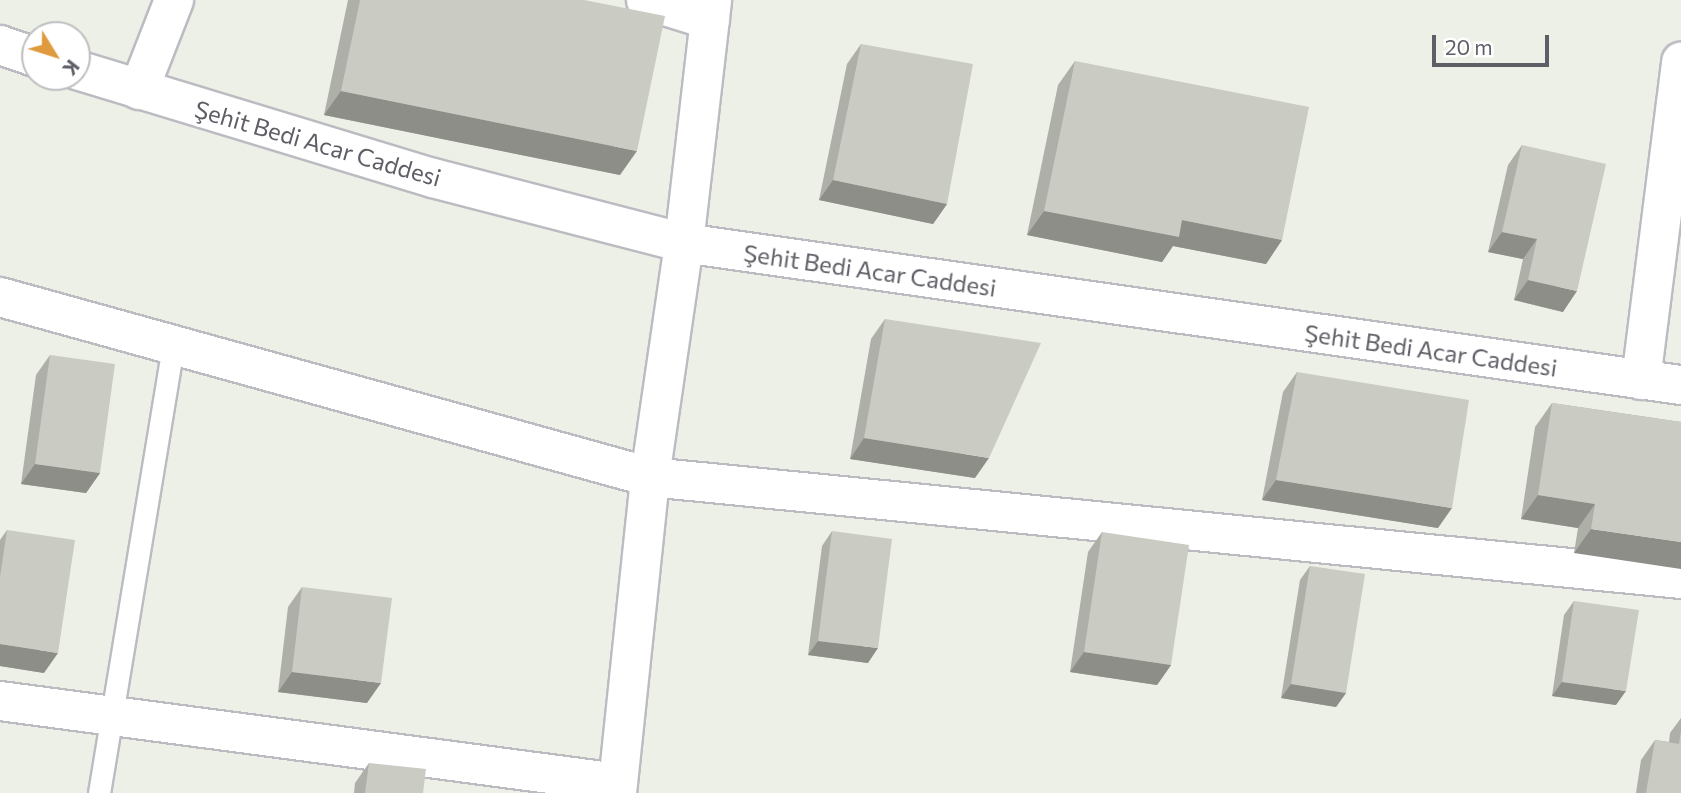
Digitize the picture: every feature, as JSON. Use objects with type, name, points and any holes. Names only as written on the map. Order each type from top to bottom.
[{"type":"street","points":[[139,90],[174,0]]},
{"type":"street","points":[[0,701],[618,788],[650,477],[684,243],[710,10],[646,0]]},
{"type":"street","points":[[0,45],[21,52]]},
{"type":"street","points":[[1641,380],[1681,62]]},
{"type":"street","name":"Şehit Bedi Acar Caddesi","points":[[91,75],[433,178],[684,243],[1681,385]]},
{"type":"street","points":[[0,297],[650,477],[1681,579]]},
{"type":"lane","points":[[99,793],[173,346]]},
{"type":"building","points":[[360,0],[584,0],[665,16],[637,151],[341,91]]},
{"type":"building","points":[[861,44],[973,64],[947,204],[833,180]]},
{"type":"building","points":[[1075,61],[1309,107],[1282,240],[1182,220],[1179,237],[1044,211]]},
{"type":"building","points":[[1522,145],[1606,164],[1577,291],[1528,280],[1537,239],[1502,232]]},
{"type":"building","points":[[885,319],[1041,343],[989,458],[864,438]]},
{"type":"building","points":[[50,355],[115,364],[100,473],[35,464]]},
{"type":"building","points":[[1297,372],[1469,400],[1452,508],[1276,480]]},
{"type":"building","points":[[1552,403],[1681,422],[1681,542],[1591,529],[1595,504],[1538,495]]},
{"type":"building","points":[[7,530],[75,540],[58,653],[0,644],[0,577]]},
{"type":"building","points":[[832,531],[892,539],[878,648],[818,641]]},
{"type":"building","points":[[1102,532],[1189,545],[1171,665],[1084,652]]},
{"type":"building","points":[[1310,566],[1365,574],[1346,693],[1291,684]]},
{"type":"building","points":[[302,587],[392,598],[381,683],[292,672]]},
{"type":"building","points":[[1574,601],[1639,610],[1626,691],[1562,682]]},
{"type":"building","points":[[1681,731],[1681,793],[1646,793],[1655,740],[1679,744]]},
{"type":"building","points":[[369,763],[426,769],[423,793],[365,793]]}]
